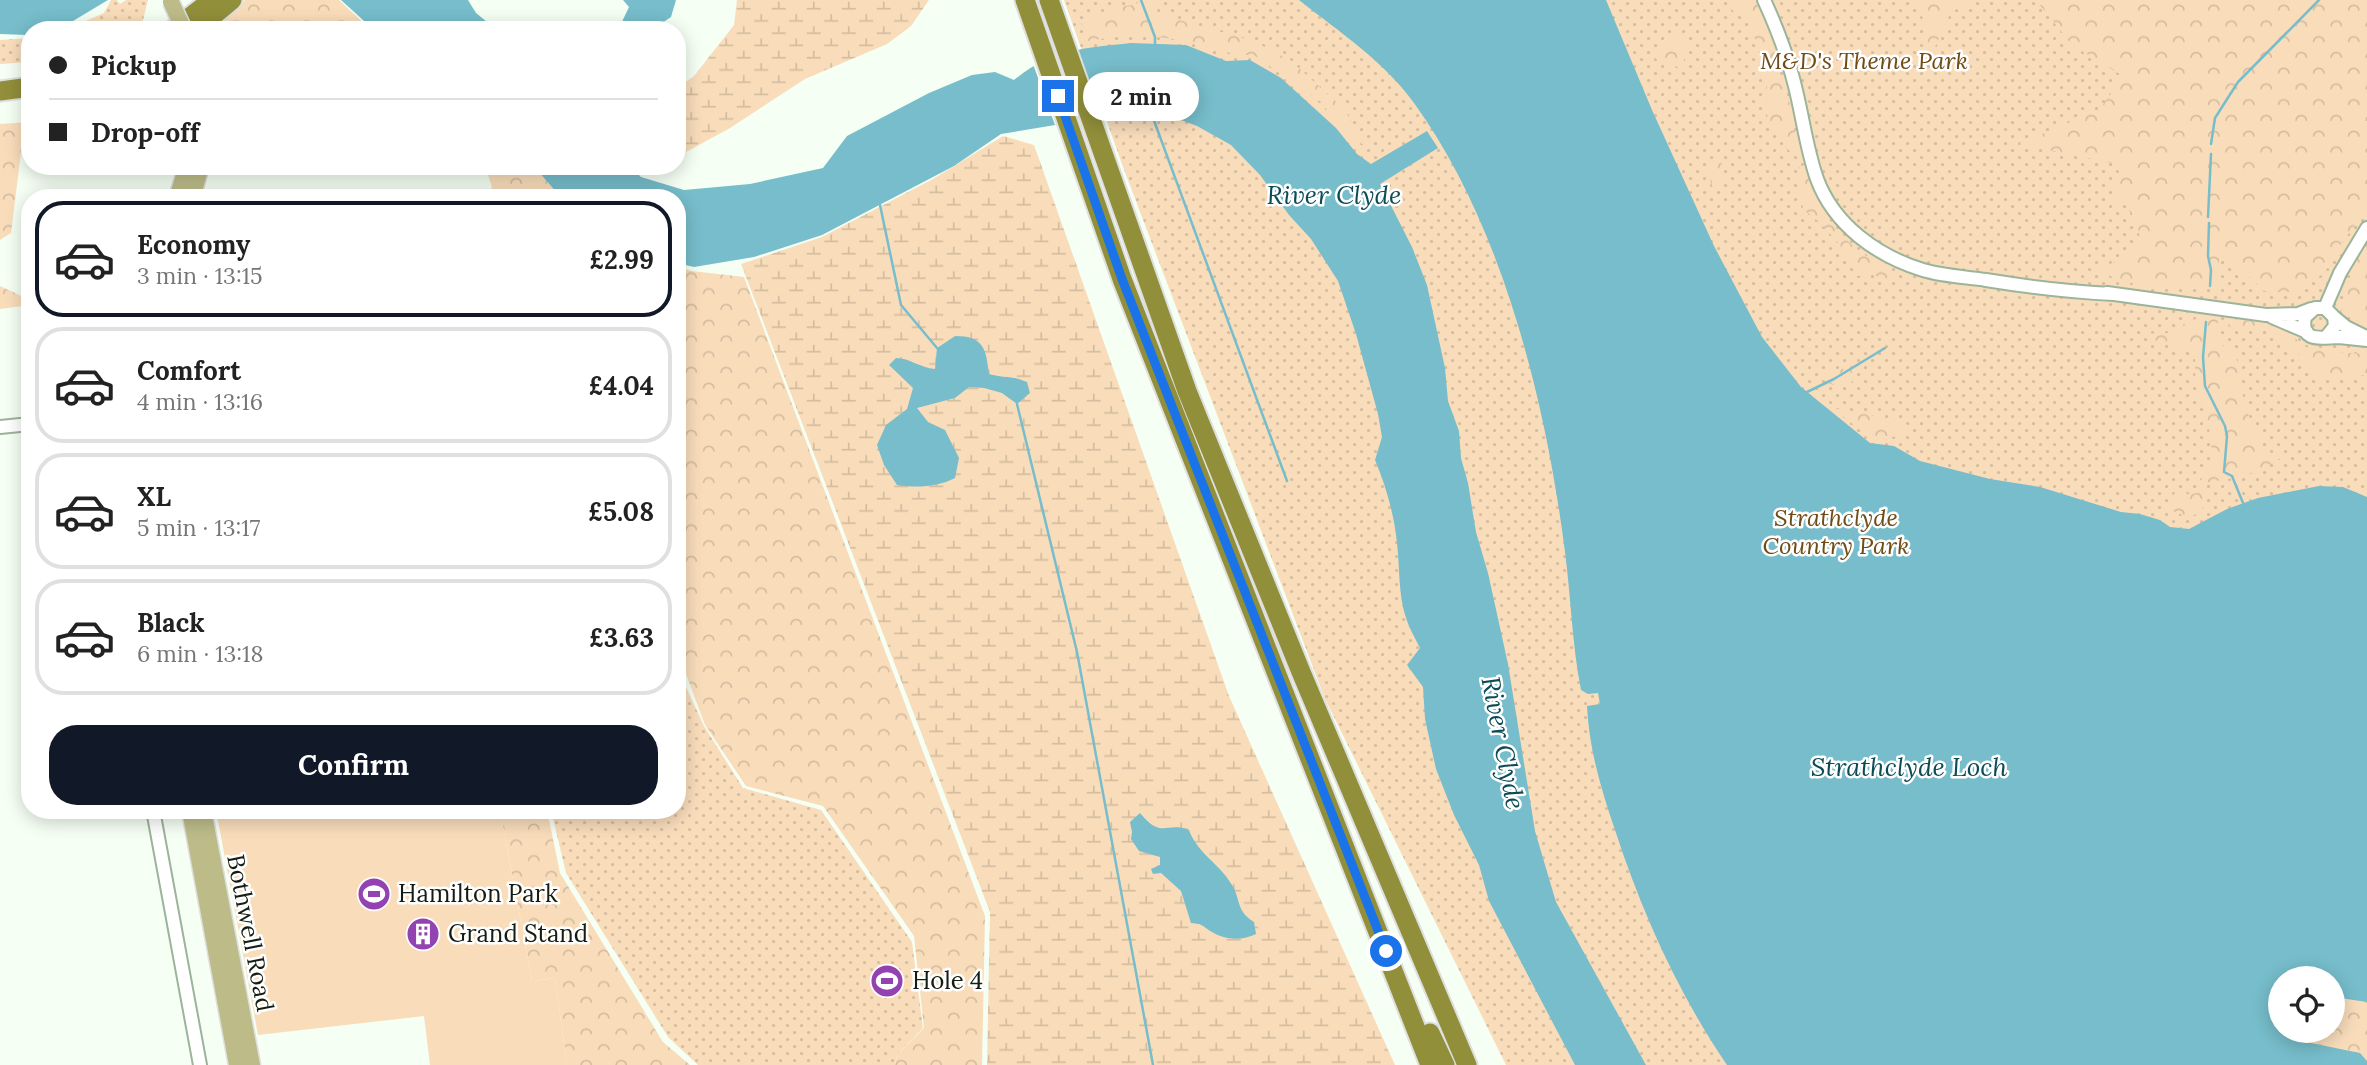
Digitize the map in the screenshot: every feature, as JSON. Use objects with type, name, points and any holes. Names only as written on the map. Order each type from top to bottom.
[{"type":"highway","points":[[185,21],[212,0]]},
{"type":"highway","points":[[207,21],[232,0]]},
{"type":"highway","points":[[1025,0],[1127,292],[1430,1065]]},
{"type":"highway","points":[[1049,0],[1186,391],[1467,1065]]},
{"type":"highway","points":[[0,92],[21,89]]},
{"type":"highway","points":[[0,105],[21,102]]},
{"type":"highway","points":[[1369,906],[1445,1065]]},
{"type":"main road","points":[[171,1],[180,21]]},
{"type":"main road","name":"Bothwell Road","points":[[192,819],[237,1065]]},
{"type":"main road","name":"Bothwell Road","points":[[205,819],[253,1065]]},
{"type":"street","points":[[1763,0],[1773,19],[1792,76],[1818,180],[1831,206],[1863,241],[1883,254],[1924,270],[1999,282],[2266,315],[2298,314],[2311,310],[2330,313],[2346,327],[2367,339]]},
{"type":"street","points":[[2326,337],[2334,330],[2330,313],[2340,272],[2367,228]]},
{"type":"street","points":[[1906,263],[2114,295]]},
{"type":"street","points":[[2307,332],[2303,323],[2311,310]]},
{"type":"street","points":[[2266,315],[2291,324],[2317,339],[2367,339]]},
{"type":"street","points":[[0,427],[21,425]]},
{"type":"street","points":[[155,819],[200,1065]]},
{"type":"green space","points":[[111,0],[117,0],[120,4],[126,0],[148,0],[142,21],[86,21],[104,13]]},
{"type":"green space","points":[[245,0],[339,0],[361,21],[223,21]]},
{"type":"green space","points":[[737,0],[929,0],[911,26],[887,44],[805,79],[730,128],[686,152],[686,82],[694,76],[734,25]]},
{"type":"green space","name":"Strathclyde Country Park","points":[[1064,0],[2367,0],[2367,1065],[1506,1065],[1325,699],[1123,167]]},
{"type":"green space","points":[[1143,0],[1156,0],[1158,14],[1253,41],[1290,60],[1345,110],[1364,145],[1346,135],[1321,102],[1255,56],[1224,52],[1188,41],[1135,34],[1087,41],[1081,23],[1111,8],[1133,5]]},
{"type":"green space","points":[[1727,0],[1755,0],[1764,17],[1790,104],[1791,123],[1805,155],[1793,156],[1770,125],[1766,111],[1767,80],[1758,46],[1747,21],[1733,11]]},
{"type":"green space","points":[[1919,0],[1973,0],[1951,12],[1930,58]]},
{"type":"green space","points":[[2036,0],[2367,0],[2367,209],[2341,244],[2325,272],[2299,292],[2264,291],[2220,249],[2217,285],[2140,285],[2111,277],[2100,270],[2136,249],[2140,239],[2138,227],[2127,206],[2116,201],[2114,184],[2119,171],[2117,164],[2019,144],[2100,109],[2123,76],[2072,45]]},
{"type":"green space","points":[[1668,37],[1678,37],[1689,47],[1681,68],[1660,62],[1654,57]]},
{"type":"green space","points":[[21,39],[21,63],[0,64],[0,40]]},
{"type":"green space","points":[[21,123],[21,152],[11,233],[0,240],[0,124]]},
{"type":"green space","points":[[1003,136],[1034,145],[1229,696],[1395,1065],[987,1065],[990,912],[741,264],[822,237],[933,179]]},
{"type":"green space","points":[[1709,158],[1725,165],[1722,178],[1713,189],[1709,175]]},
{"type":"green space","points":[[1808,163],[1818,198],[1834,226],[1857,249],[1888,269],[1889,279],[1872,275],[1855,276],[1856,264],[1824,227],[1803,210],[1798,168]]},
{"type":"green space","points":[[488,175],[542,175],[553,189],[491,189]]},
{"type":"green space","points":[[2367,241],[2367,326],[2341,312],[2353,266]]},
{"type":"green space","points":[[686,269],[744,277],[985,916],[982,1065],[895,1065],[897,1055],[924,1028],[914,936],[823,806],[746,786],[705,725],[686,674]]},
{"type":"green space","points":[[0,286],[21,296],[21,306],[0,309]]},
{"type":"green space","points":[[2207,316],[2218,320],[2221,343],[2238,362],[2246,409],[2254,427],[2260,429],[2261,452],[2285,454],[2255,472],[2196,484],[2205,475],[2212,450],[2196,381],[2195,354],[2137,334],[2169,333],[2189,321]]},
{"type":"green space","points":[[2237,319],[2268,324],[2291,335],[2306,347],[2367,354],[2367,375],[2324,378],[2309,370],[2304,359],[2282,339],[2264,330],[2228,326]]},
{"type":"green space","points":[[1831,369],[1856,372],[1852,382],[1838,386],[1818,375]]},
{"type":"green space","points":[[1832,408],[1885,418],[1909,426],[1897,437],[1868,439],[1862,431]]},
{"type":"green space","points":[[2210,488],[2205,504],[2195,515],[2184,519],[2181,514],[2170,510],[2168,501],[2174,494],[2180,491],[2190,495]]},
{"type":"green space","points":[[686,687],[704,726],[743,788],[821,810],[912,942],[923,1028],[897,1055],[895,1065],[698,1065],[668,1037],[566,873],[553,819],[686,819]]},
{"type":"green space","name":"Hamilton Park","points":[[218,819],[502,819],[532,981],[555,978],[567,1065],[430,1065],[424,1016],[258,1035]]},
{"type":"green space","points":[[502,819],[549,819],[560,873],[663,1042],[690,1065],[567,1065],[555,978],[532,981]]},
{"type":"green space","name":"Hole 4","points":[[886,969],[896,973],[900,983],[896,993],[886,997],[876,993],[872,983],[876,973]]},
{"type":"green space","points":[[2345,999],[2367,1002],[2367,1061],[2360,1053],[2311,1043],[2345,1043]]},
{"type":"water","points":[[0,0],[108,0],[73,21],[21,21],[21,35],[0,34]]},
{"type":"water","points":[[341,0],[468,0],[476,13],[486,21],[364,21]]},
{"type":"water","points":[[623,0],[676,0],[671,17],[665,21],[622,21],[629,7]]},
{"type":"water","name":"Strathclyde Loch","points":[[1299,0],[1606,0],[1714,246],[1762,337],[1801,387],[1870,443],[1894,446],[1920,461],[1990,479],[2040,487],[2121,512],[2140,514],[2160,520],[2170,527],[2189,529],[2227,509],[2258,498],[2319,486],[2343,487],[2367,497],[2367,1002],[2345,999],[2345,966],[2268,966],[2268,1043],[2311,1043],[2360,1053],[2367,1065],[1727,1065],[1677,981],[1649,922],[1601,784],[1590,738],[1587,706],[1600,704],[1598,693],[1588,694],[1581,690],[1565,552],[1546,436],[1516,318],[1496,260],[1445,151],[1414,103],[1389,74],[1345,35]]},
{"type":"water","name":"River Clyde","points":[[1131,43],[1186,45],[1226,61],[1250,60],[1281,78],[1336,128],[1357,154],[1371,164],[1427,131],[1438,148],[1380,184],[1412,247],[1427,285],[1445,368],[1448,401],[1459,431],[1461,458],[1476,532],[1508,664],[1535,831],[1556,902],[1646,1065],[1575,1065],[1489,901],[1479,865],[1454,815],[1436,769],[1425,719],[1423,687],[1407,665],[1420,648],[1403,609],[1394,521],[1375,460],[1382,437],[1378,414],[1338,281],[1311,239],[1289,215],[1260,175],[1231,145],[1197,126],[1149,108],[1097,110],[1055,125],[1001,134],[954,166],[822,235],[754,257],[694,267],[686,265],[686,190],[750,184],[823,168],[847,136],[929,93],[972,75],[995,72],[1014,80],[1042,62],[1084,49]]},
{"type":"water","name":"River Clyde","points":[[542,175],[639,175],[681,189],[553,189]]},
{"type":"water","points":[[955,336],[978,341],[985,351],[989,374],[1027,382],[1030,393],[1017,404],[1002,393],[969,387],[955,398],[917,408],[928,422],[945,430],[959,458],[955,478],[927,486],[897,485],[884,465],[877,445],[886,425],[907,409],[913,388],[889,365],[896,358],[901,358],[935,369],[937,348]]},
{"type":"water","points":[[1140,813],[1159,828],[1189,830],[1197,845],[1232,885],[1244,914],[1254,922],[1256,934],[1239,939],[1228,938],[1191,923],[1181,891],[1161,873],[1153,874],[1151,869],[1160,865],[1160,857],[1139,851],[1131,839],[1130,822]]},
{"type":"pier","points":[[1075,49],[1097,110],[1055,125],[1033,64]]},
{"type":"waterway","points":[[1141,0],[1155,37],[1155,47]]},
{"type":"waterway","points":[[2211,144],[2215,118],[2238,82],[2319,0]]},
{"type":"waterway","points":[[1149,107],[1287,481]]},
{"type":"waterway","points":[[2208,217],[2211,154]]},
{"type":"waterway","points":[[880,205],[901,305],[937,348]]},
{"type":"waterway","points":[[2209,223],[2210,286]]},
{"type":"waterway","points":[[2206,322],[2203,357],[2205,386],[2225,426],[2227,436],[2224,472],[2232,476],[2243,503]]},
{"type":"waterway","points":[[1807,392],[1885,348]]},
{"type":"waterway","points":[[1017,404],[1077,652],[1153,1065]]},
{"type":"place","name":"Hamilton Park","points":[[374,894]]},
{"type":"place","name":"Grand Stand","points":[[423,934]]},
{"type":"place","name":"Hole 4","points":[[887,981]]},
{"type":"route","points":[[1058,96],[1122,279],[1386,951]]},
{"type":"park label","name":"M&D's Theme Park","points":[[1864,61]]}]
